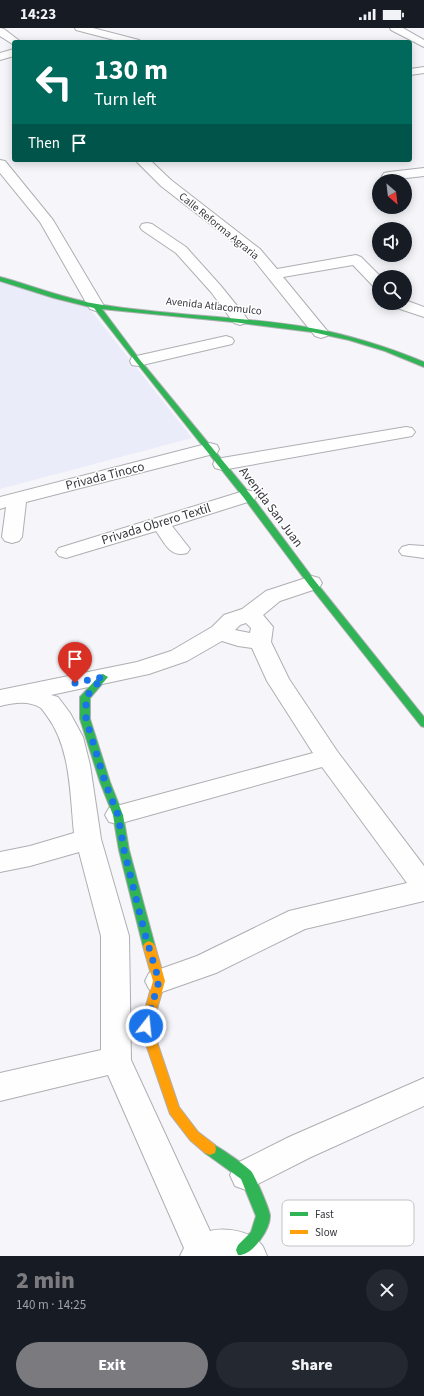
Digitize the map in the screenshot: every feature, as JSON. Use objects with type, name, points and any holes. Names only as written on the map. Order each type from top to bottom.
[{"type":"street","points":[[80,28],[127,40]]},
{"type":"street","points":[[395,28],[424,44]]},
{"type":"street","points":[[0,31],[12,40]]},
{"type":"street","points":[[0,57],[12,53]]},
{"type":"street","points":[[412,72],[424,70]]},
{"type":"street","name":"Calle Reforma Agraria","points":[[144,162],[166,183],[255,252],[321,333]]},
{"type":"street","points":[[0,164],[46,220],[96,306]]},
{"type":"street","points":[[407,174],[424,172]]},
{"type":"street","points":[[147,227],[181,250],[216,289],[240,320]]},
{"type":"street","points":[[273,274],[356,260],[372,277]]},
{"type":"street","name":"Avenida Atlacomulco","points":[[0,278],[96,306],[114,309],[240,320],[321,333],[370,343],[404,354],[424,365]]},
{"type":"street","name":"Avenida San Juan","points":[[96,306],[138,361],[222,464],[312,583],[424,724]]},
{"type":"street","points":[[412,308],[424,312]]},
{"type":"street","points":[[138,361],[226,341]]},
{"type":"street","points":[[222,464],[406,432]]},
{"type":"street","name":"Privada Tinoco","points":[[8,501],[210,449]]},
{"type":"street","name":"Privada Obrero Textil","points":[[66,552],[247,496]]},
{"type":"street","points":[[8,501],[12,537]]},
{"type":"street","points":[[160,523],[180,549]]},
{"type":"street","points":[[10,696],[141,670],[179,656],[220,632],[232,620],[250,614],[273,596],[312,583]]},
{"type":"street","points":[[250,614],[262,627],[260,642],[278,681],[328,757],[424,886]]},
{"type":"street","points":[[220,632],[238,640],[260,642]]},
{"type":"street","points":[[10,696],[50,703],[62,719],[71,737],[78,765],[88,838],[115,936],[116,1060],[199,1254],[216,1245],[231,1245],[246,1253],[257,1236],[263,1216],[254,1191],[246,1175],[194,1136],[174,1110],[146,1026],[159,981],[145,934],[124,850],[118,815],[105,782],[86,719],[86,697],[103,677]]},
{"type":"street","points":[[118,815],[328,757]]},
{"type":"street","points":[[0,862],[30,856],[88,838]]},
{"type":"street","points":[[159,981],[206,965],[299,919],[424,890]]},
{"type":"street","points":[[0,1087],[116,1060]]},
{"type":"street","points":[[246,1175],[300,1147],[424,1092]]},
{"type":"shaded area","points":[[0,278],[84,302],[192,438],[0,489]]},
{"type":"traffic: fast","points":[[0,279],[71,300],[101,307],[272,324],[312,330],[350,338],[388,350],[424,365]]},
{"type":"traffic: fast","points":[[96,306],[138,361],[247,496],[312,583],[424,724]]},
{"type":"traffic: fast","points":[[103,677],[85,697],[85,719],[105,782],[118,815],[124,850],[149,946]]},
{"type":"traffic: fast","points":[[210,1149],[246,1175],[254,1191],[263,1216],[257,1236],[243,1250]]},
{"type":"traffic: slow","points":[[149,946],[159,981],[146,1027],[174,1110],[194,1136],[210,1149]]},
{"type":"route","points":[[75,683],[103,677],[86,697],[86,719],[105,782],[118,815],[124,850],[145,934],[159,981],[146,1026]]}]
